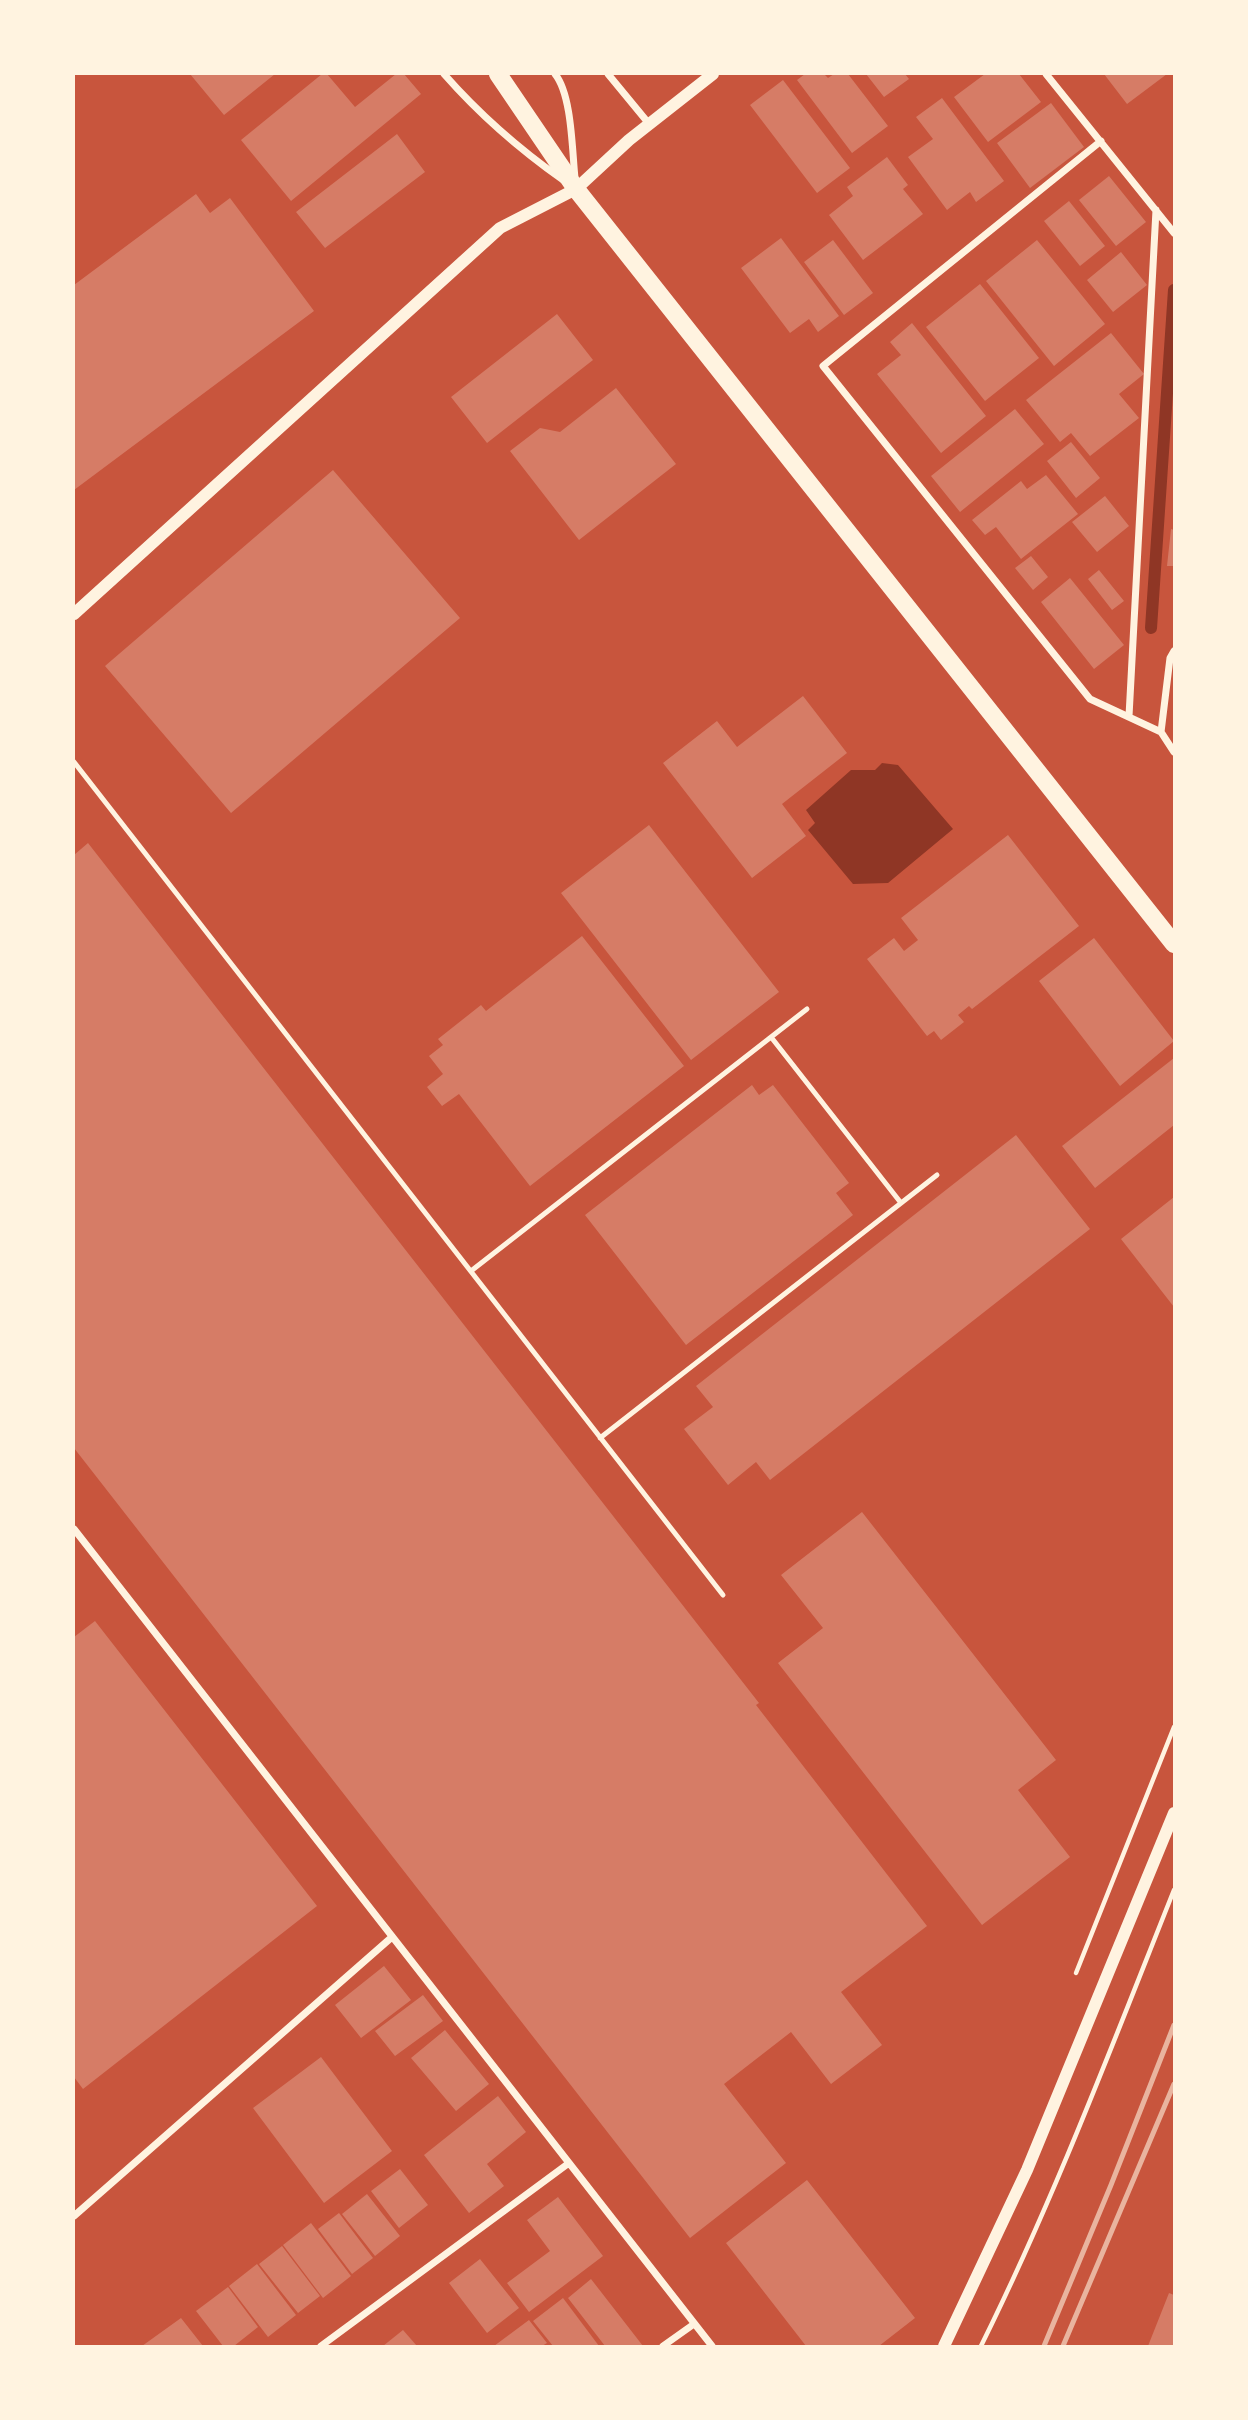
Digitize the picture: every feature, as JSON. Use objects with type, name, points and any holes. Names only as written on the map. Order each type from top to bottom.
[{"type":"main road","points":[[498,74],[576,189],[1174,944]]},
{"type":"street","points":[[444,74],[468,101],[520,150],[576,189]]},
{"type":"street","points":[[555,74],[560,80],[570,122],[576,189]]},
{"type":"street","points":[[608,74],[650,125]]},
{"type":"street","points":[[74,614],[500,228],[576,189],[629,140],[713,74]]},
{"type":"street","points":[[1046,74],[1174,233]]},
{"type":"street","points":[[1101,141],[823,366],[1090,699],[1161,732],[1174,752]]},
{"type":"street","points":[[1129,716],[1156,210]]},
{"type":"street","points":[[1161,732],[1170,658],[1174,651]]},
{"type":"street","points":[[74,1529],[712,2347]]},
{"type":"street","points":[[944,2347],[1027,2170],[1174,1813]]},
{"type":"street","points":[[74,2216],[392,1937]]},
{"type":"street","points":[[321,2347],[569,2163]]},
{"type":"street","points":[[663,2347],[694,2324]]},
{"type":"lane","points":[[74,762],[723,1595]]},
{"type":"lane","points":[[471,1272],[807,1009]]},
{"type":"lane","points":[[771,1037],[901,1203]]},
{"type":"lane","points":[[600,1438],[937,1175]]},
{"type":"path","points":[[981,2347],[1091,2099],[1174,1890]]},
{"type":"shaded area","points":[[882,763],[898,765],[953,829],[888,883],[853,884],[808,830],[815,823],[806,810],[851,770],[875,770]]},
{"type":"building","points":[[190,74],[275,74],[224,115]]},
{"type":"building","points":[[322,74],[327,74],[355,107],[396,74],[404,74],[421,94],[291,201],[241,140]]},
{"type":"building","points":[[805,74],[824,74],[828,78],[834,74],[848,74],[888,126],[852,153],[797,80]]},
{"type":"building","points":[[866,74],[905,74],[909,79],[884,97]]},
{"type":"building","points":[[985,74],[1019,74],[1041,102],[988,142],[954,97]]},
{"type":"building","points":[[1104,74],[1167,74],[1127,104]]},
{"type":"building","points":[[783,80],[850,168],[817,193],[750,105]]},
{"type":"building","points":[[942,98],[1004,181],[976,202],[970,192],[947,210],[908,157],[933,139],[916,117]]},
{"type":"building","points":[[1051,103],[1084,147],[1030,188],[997,143]]},
{"type":"building","points":[[397,134],[425,172],[325,248],[296,212]]},
{"type":"building","points":[[887,157],[908,185],[903,189],[923,214],[863,260],[829,215],[853,196],[847,187]]},
{"type":"building","points":[[1109,176],[1146,222],[1116,246],[1079,200]]},
{"type":"building","points":[[196,194],[210,213],[230,198],[314,311],[74,490],[74,285]]},
{"type":"building","points":[[1069,201],[1105,246],[1080,266],[1044,221]]},
{"type":"building","points":[[781,238],[839,316],[818,332],[809,319],[790,333],[741,268]]},
{"type":"building","points":[[833,240],[873,293],[844,315],[804,262]]},
{"type":"building","points":[[1037,240],[1105,324],[1054,366],[986,281]]},
{"type":"building","points":[[1121,252],[1147,285],[1113,312],[1087,280]]},
{"type":"building","points":[[980,284],[1039,358],[985,401],[926,327]]},
{"type":"building","points":[[557,314],[593,360],[487,443],[451,397]]},
{"type":"building","points":[[912,323],[986,416],[941,453],[877,374],[901,355],[890,342]]},
{"type":"building","points":[[1111,333],[1144,374],[1119,394],[1139,418],[1090,456],[1071,433],[1060,442],[1026,400]]},
{"type":"building","points":[[616,388],[676,464],[579,540],[510,451],[540,428],[560,432]]},
{"type":"building","points":[[1015,409],[1044,444],[960,512],[931,476]]},
{"type":"building","points":[[1071,442],[1100,478],[1076,498],[1047,461]]},
{"type":"building","points":[[333,470],[460,618],[231,813],[105,666]]},
{"type":"building","points":[[1046,475],[1078,514],[1021,559],[996,527],[985,535],[972,520],[1021,481],[1027,489]]},
{"type":"building","points":[[1105,496],[1129,526],[1097,552],[1072,522]]},
{"type":"building","points":[[1171,529],[1174,530],[1174,566],[1167,566]]},
{"type":"building","points":[[1031,556],[1048,577],[1033,590],[1015,568]]},
{"type":"building","points":[[1099,570],[1124,601],[1112,610],[1088,579]]},
{"type":"building","points":[[1070,578],[1124,645],[1094,669],[1041,602]]},
{"type":"building","points":[[803,696],[847,753],[782,804],[806,836],[752,878],[663,763],[717,721],[737,747]]},
{"type":"building","points":[[649,825],[779,992],[691,1060],[561,893]]},
{"type":"building","points":[[1008,835],[1079,926],[972,1009],[969,1006],[958,1015],[964,1022],[941,1040],[934,1031],[927,1036],[867,959],[894,938],[904,951],[918,940],[901,918]]},
{"type":"building","points":[[88,843],[759,1703],[756,1705],[927,1926],[841,1992],[882,2045],[831,2084],[791,2032],[724,2084],[786,2163],[690,2238],[74,1448],[74,855]]},
{"type":"building","points":[[582,936],[684,1066],[530,1186],[459,1094],[442,1106],[427,1087],[443,1074],[429,1056],[443,1045],[438,1039],[481,1005],[486,1011]]},
{"type":"building","points":[[1094,938],[1174,1041],[1120,1086],[1039,981]]},
{"type":"building","points":[[1174,1058],[1174,1125],[1095,1188],[1062,1146]]},
{"type":"building","points":[[752,1085],[759,1095],[773,1085],[849,1183],[836,1193],[853,1215],[686,1345],[585,1215]]},
{"type":"building","points":[[1016,1135],[1090,1229],[770,1480],[756,1462],[728,1485],[684,1429],[713,1407],[696,1386]]},
{"type":"building","points":[[1174,1197],[1174,1307],[1121,1239]]},
{"type":"building","points":[[862,1512],[1056,1760],[1018,1790],[1070,1857],[982,1925],[778,1663],[823,1628],[781,1575]]},
{"type":"building","points":[[95,1621],[317,1906],[83,2089],[74,2077],[74,1637]]},
{"type":"building","points":[[384,1966],[411,2000],[361,2038],[335,2005]]},
{"type":"building","points":[[423,1995],[443,2021],[395,2056],[375,2031]]},
{"type":"building","points":[[445,2030],[489,2084],[456,2111],[411,2058]]},
{"type":"building","points":[[321,2057],[392,2151],[324,2203],[253,2108]]},
{"type":"building","points":[[498,2096],[526,2132],[487,2164],[504,2186],[469,2213],[424,2155]]},
{"type":"building","points":[[400,2169],[428,2205],[399,2228],[371,2191]]},
{"type":"building","points":[[807,2180],[915,2318],[879,2346],[806,2346],[726,2243]]},
{"type":"building","points":[[367,2194],[400,2236],[375,2256],[342,2214]]},
{"type":"building","points":[[558,2197],[603,2256],[529,2312],[507,2283],[550,2251],[527,2220]]},
{"type":"building","points":[[339,2213],[373,2258],[352,2274],[318,2229]]},
{"type":"building","points":[[311,2223],[351,2276],[323,2298],[283,2245]]},
{"type":"building","points":[[282,2246],[320,2296],[298,2313],[259,2264]]},
{"type":"building","points":[[480,2259],[519,2308],[487,2333],[449,2283]]},
{"type":"building","points":[[257,2264],[296,2315],[268,2337],[229,2286]]},
{"type":"building","points":[[591,2279],[643,2346],[605,2346],[568,2298]]},
{"type":"building","points":[[228,2287],[258,2327],[234,2346],[223,2346],[196,2311]]},
{"type":"building","points":[[1169,2293],[1174,2295],[1174,2346],[1148,2346]]},
{"type":"building","points":[[563,2298],[599,2346],[553,2346],[533,2321]]},
{"type":"building","points":[[181,2318],[203,2346],[142,2346]]},
{"type":"building","points":[[529,2320],[547,2343],[542,2346],[494,2346]]},
{"type":"building","points":[[403,2330],[417,2346],[383,2346]]},
{"type":"waterway","points":[[1151,628],[1174,290]]},
{"type":"railway","points":[[1044,2346],[1174,2025]]},
{"type":"railway","points":[[1063,2346],[1174,2084]]}]
